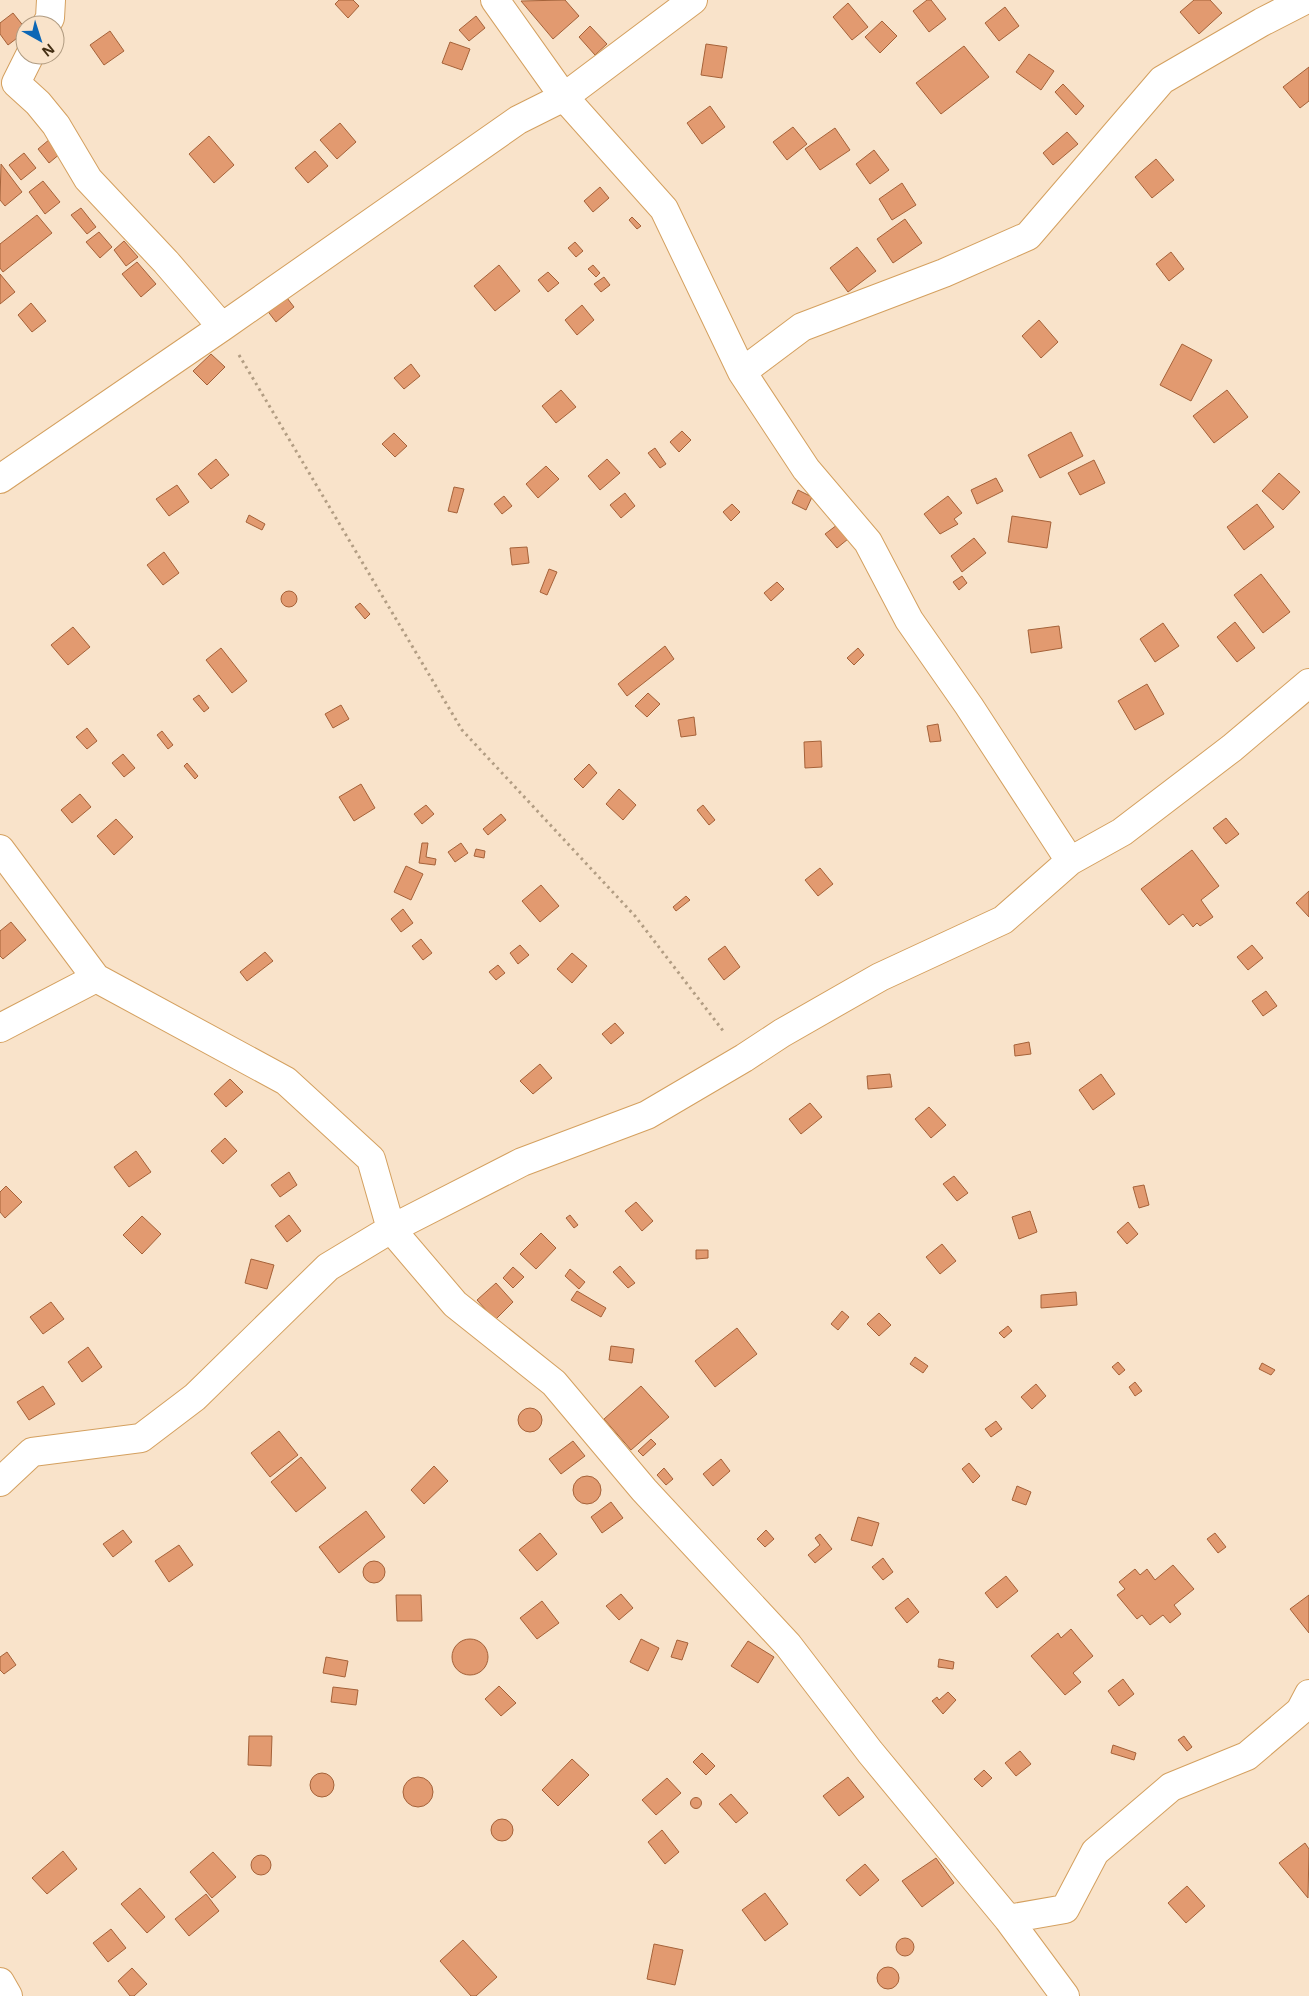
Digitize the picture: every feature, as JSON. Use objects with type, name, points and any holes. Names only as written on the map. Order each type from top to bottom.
[{"type":"street","points":[[50,15],[51,0]]},
{"type":"street","points":[[495,0],[564,97],[664,209],[742,372],[806,469],[868,542],[910,620],[969,706],[1070,861]]},
{"type":"street","points":[[0,479],[222,328],[518,120],[564,97],[692,0]]},
{"type":"street","points":[[742,372],[802,326],[944,273],[1028,236],[1162,80],[1262,22],[1306,0]]},
{"type":"street","points":[[25,65],[16,83],[38,103],[56,125],[88,179],[166,262],[222,328]]},
{"type":"street","points":[[0,1482],[32,1452],[141,1438],[196,1398],[328,1267],[392,1230],[522,1162],[647,1115],[744,1058],[782,1033],[880,977],[1003,920],[1070,861],[1122,832],[1232,748],[1309,682]]},
{"type":"street","points":[[0,849],[96,978],[286,1080],[371,1159],[392,1230],[455,1304],[554,1383],[650,1497],[788,1645],[870,1752],[1008,1919],[1065,1996]]},
{"type":"street","points":[[0,1028],[96,978]]},
{"type":"street","points":[[1008,1919],[1065,1909],[1095,1852],[1171,1787],[1247,1756],[1300,1711],[1309,1694]]},
{"type":"street","points":[[0,1982],[8,1996]]},
{"type":"path","points":[[222,328],[462,730],[636,916],[744,1058]]},
{"type":"building","points":[[339,0],[353,0],[359,6],[348,18],[335,4]]},
{"type":"building","points":[[565,0],[579,16],[553,39],[521,1]]},
{"type":"building","points":[[927,0],[931,0],[946,19],[929,32],[913,11]]},
{"type":"building","points":[[1194,0],[1210,0],[1222,13],[1199,34],[1180,12]]},
{"type":"building","points":[[848,3],[868,27],[852,40],[833,17]]},
{"type":"building","points":[[1005,7],[1019,26],[999,41],[985,23]]},
{"type":"building","points":[[13,13],[15,16],[15,40],[8,45],[0,34],[0,23]]},
{"type":"building","points":[[476,16],[485,28],[469,41],[459,30]]},
{"type":"building","points":[[882,21],[897,36],[880,53],[865,37]]},
{"type":"building","points":[[590,26],[607,44],[595,55],[579,37]]},
{"type":"building","points":[[110,31],[124,51],[104,65],[90,45]]},
{"type":"building","points":[[450,42],[470,49],[462,70],[442,63]]},
{"type":"building","points":[[706,44],[727,47],[722,78],[701,75]]},
{"type":"building","points":[[964,46],[989,77],[941,114],[916,83]]},
{"type":"building","points":[[1029,54],[1054,71],[1041,90],[1016,72]]},
{"type":"building","points":[[1309,67],[1309,101],[1300,108],[1283,87]]},
{"type":"building","points":[[1063,84],[1084,106],[1076,115],[1055,92]]},
{"type":"building","points":[[710,106],[725,127],[702,144],[687,123]]},
{"type":"building","points":[[340,123],[356,142],[337,159],[320,140]]},
{"type":"building","points":[[793,127],[807,144],[787,160],[773,142]]},
{"type":"building","points":[[835,128],[850,150],[820,170],[805,149]]},
{"type":"building","points":[[1067,132],[1078,144],[1053,165],[1043,153]]},
{"type":"building","points":[[209,136],[234,165],[214,183],[189,154]]},
{"type":"building","points":[[50,139],[61,153],[49,163],[38,149]]},
{"type":"building","points":[[874,150],[889,170],[870,184],[856,164]]},
{"type":"building","points":[[315,151],[328,166],[308,183],[295,168]]},
{"type":"building","points":[[24,153],[36,168],[21,180],[9,165]]},
{"type":"building","points":[[1156,159],[1174,180],[1152,198],[1135,177]]},
{"type":"building","points":[[1,164],[22,192],[5,206],[0,200]]},
{"type":"building","points":[[43,181],[60,202],[45,214],[29,192]]},
{"type":"building","points":[[902,183],[916,205],[892,220],[879,199]]},
{"type":"building","points":[[600,187],[609,198],[593,212],[584,201]]},
{"type":"building","points":[[81,208],[96,227],[87,234],[71,215]]},
{"type":"building","points":[[37,215],[52,233],[3,272],[0,268],[0,244]]},
{"type":"building","points":[[632,217],[641,226],[637,229],[629,220]]},
{"type":"building","points":[[905,219],[922,243],[893,263],[877,239]]},
{"type":"building","points":[[99,232],[112,247],[100,258],[86,242]]},
{"type":"building","points":[[124,241],[138,257],[126,266],[114,250]]},
{"type":"building","points":[[575,242],[583,251],[576,257],[568,248]]},
{"type":"building","points":[[857,247],[876,271],[848,292],[830,268]]},
{"type":"building","points":[[1171,252],[1184,269],[1169,281],[1156,264]]},
{"type":"building","points":[[137,262],[156,284],[141,297],[122,274]]},
{"type":"building","points":[[499,265],[520,291],[495,311],[474,286]]},
{"type":"building","points":[[593,265],[600,273],[596,277],[588,269]]},
{"type":"building","points":[[548,272],[559,283],[548,292],[538,280]]},
{"type":"building","points":[[0,274],[15,292],[0,304]]},
{"type":"building","points":[[604,277],[610,285],[601,292],[594,284]]},
{"type":"building","points":[[284,294],[294,307],[276,322],[266,309]]},
{"type":"building","points":[[31,303],[46,321],[32,332],[18,315]]},
{"type":"building","points":[[582,305],[594,320],[577,335],[565,320]]},
{"type":"building","points":[[1039,320],[1058,342],[1041,358],[1022,336]]},
{"type":"building","points":[[1182,344],[1212,360],[1191,401],[1160,385]]},
{"type":"building","points":[[211,354],[225,367],[207,385],[193,371]]},
{"type":"building","points":[[411,364],[420,376],[404,389],[394,378]]},
{"type":"building","points":[[561,390],[576,407],[556,423],[542,406]]},
{"type":"building","points":[[1227,390],[1248,417],[1214,443],[1193,416]]},
{"type":"building","points":[[682,431],[691,440],[679,452],[670,442]]},
{"type":"building","points":[[1071,432],[1083,456],[1040,478],[1028,455]]},
{"type":"building","points":[[394,433],[407,446],[395,457],[382,444]]},
{"type":"building","points":[[655,448],[666,464],[660,468],[648,453]]},
{"type":"building","points":[[216,459],[229,475],[211,489],[198,474]]},
{"type":"building","points":[[607,459],[620,473],[600,490],[588,476]]},
{"type":"building","points":[[1094,460],[1105,483],[1080,495],[1068,473]]},
{"type":"building","points":[[546,466],[559,479],[538,498],[526,484]]},
{"type":"building","points":[[1279,473],[1300,492],[1283,510],[1262,491]]},
{"type":"building","points":[[996,478],[1003,491],[977,504],[971,490]]},
{"type":"building","points":[[177,485],[189,502],[169,516],[156,499]]},
{"type":"building","points":[[454,487],[464,489],[457,513],[448,511]]},
{"type":"building","points":[[798,490],[812,497],[806,510],[792,503]]},
{"type":"building","points":[[625,493],[635,506],[621,518],[610,505]]},
{"type":"building","points":[[504,496],[512,506],[502,514],[494,504]]},
{"type":"building","points":[[948,496],[962,513],[954,519],[958,524],[940,534],[924,514]]},
{"type":"building","points":[[732,504],[740,512],[731,521],[723,512]]},
{"type":"building","points":[[1257,504],[1274,527],[1244,550],[1227,527]]},
{"type":"building","points":[[249,515],[265,524],[262,530],[246,522]]},
{"type":"building","points":[[1012,516],[1051,522],[1047,548],[1008,542]]},
{"type":"building","points":[[837,525],[848,539],[837,548],[825,534]]},
{"type":"building","points":[[974,538],[986,553],[962,572],[951,556]]},
{"type":"building","points":[[527,547],[529,563],[512,565],[510,548]]},
{"type":"building","points":[[164,552],[179,573],[163,585],[147,565]]},
{"type":"building","points":[[549,569],[557,572],[547,595],[540,592]]},
{"type":"building","points":[[1261,574],[1290,612],[1263,633],[1234,595]]},
{"type":"building","points":[[962,576],[967,583],[959,590],[953,582]]},
{"type":"building","points":[[777,582],[784,589],[771,601],[764,593]]},
{"type":"building","points":[[289,591],[295,593],[297,599],[295,605],[289,607],[283,605],[281,599],[283,593]]},
{"type":"building","points":[[360,603],[370,614],[365,619],[355,607]]},
{"type":"building","points":[[1235,622],[1255,648],[1237,662],[1217,637]]},
{"type":"building","points":[[1163,623],[1179,646],[1155,662],[1140,639]]},
{"type":"building","points":[[1059,626],[1062,648],[1031,653],[1028,630]]},
{"type":"building","points":[[73,627],[90,647],[68,665],[51,645]]},
{"type":"building","points":[[665,646],[674,659],[627,696],[618,684]]},
{"type":"building","points":[[221,648],[247,681],[232,693],[206,660]]},
{"type":"building","points":[[858,648],[864,655],[854,665],[847,658]]},
{"type":"building","points":[[1147,684],[1164,714],[1135,730],[1118,701]]},
{"type":"building","points":[[648,693],[660,704],[647,717],[635,706]]},
{"type":"building","points":[[199,695],[209,708],[204,712],[193,699]]},
{"type":"building","points":[[341,705],[349,719],[333,728],[325,714]]},
{"type":"building","points":[[694,717],[696,735],[681,737],[678,720]]},
{"type":"building","points":[[938,724],[941,741],[930,742],[927,726]]},
{"type":"building","points":[[87,728],[97,741],[87,749],[76,737]]},
{"type":"building","points":[[162,731],[173,745],[168,749],[157,735]]},
{"type":"building","points":[[821,741],[822,767],[805,768],[804,742]]},
{"type":"building","points":[[123,754],[135,768],[124,777],[112,763]]},
{"type":"building","points":[[187,763],[198,776],[195,779],[184,766]]},
{"type":"building","points":[[589,764],[597,773],[583,788],[574,779]]},
{"type":"building","points":[[361,784],[375,808],[354,821],[339,797]]},
{"type":"building","points":[[619,789],[636,805],[623,820],[606,804]]},
{"type":"building","points":[[80,794],[91,807],[72,823],[61,810]]},
{"type":"building","points":[[426,805],[434,814],[422,824],[414,814]]},
{"type":"building","points":[[703,805],[715,820],[709,825],[697,810]]},
{"type":"building","points":[[501,814],[506,820],[488,835],[483,829]]},
{"type":"building","points":[[1226,818],[1239,834],[1226,844],[1213,828]]},
{"type":"building","points":[[116,819],[133,837],[114,855],[97,836]]},
{"type":"building","points":[[422,843],[428,843],[426,857],[436,859],[435,865],[419,863]]},
{"type":"building","points":[[461,843],[468,853],[455,862],[448,852]]},
{"type":"building","points":[[476,849],[485,851],[484,858],[474,856]]},
{"type":"building","points":[[1192,850],[1219,886],[1201,900],[1213,917],[1200,926],[1197,923],[1193,927],[1183,914],[1169,925],[1141,889]]},
{"type":"building","points":[[406,866],[423,874],[411,900],[394,892]]},
{"type":"building","points":[[820,868],[833,884],[818,896],[805,880]]},
{"type":"building","points":[[541,885],[559,906],[540,922],[522,901]]},
{"type":"building","points":[[1309,891],[1309,917],[1296,903]]},
{"type":"building","points":[[686,896],[690,900],[676,911],[673,907]]},
{"type":"building","points":[[403,909],[413,923],[401,932],[391,919]]},
{"type":"building","points":[[11,922],[26,940],[3,959],[0,956],[0,931]]},
{"type":"building","points":[[421,939],[432,953],[423,960],[412,946]]},
{"type":"building","points":[[520,945],[529,955],[518,964],[510,953]]},
{"type":"building","points":[[1252,945],[1263,958],[1248,970],[1237,957]]},
{"type":"building","points":[[725,946],[740,967],[724,980],[708,959]]},
{"type":"building","points":[[265,952],[273,961],[247,981],[240,972]]},
{"type":"building","points":[[572,953],[587,966],[572,983],[557,969]]},
{"type":"building","points":[[498,965],[505,973],[496,980],[489,972]]},
{"type":"building","points":[[1266,991],[1277,1006],[1263,1016],[1252,1001]]},
{"type":"building","points":[[615,1023],[624,1033],[611,1044],[602,1034]]},
{"type":"building","points":[[1029,1042],[1031,1054],[1015,1056],[1014,1045]]},
{"type":"building","points":[[540,1064],[552,1078],[533,1094],[520,1081]]},
{"type":"building","points":[[890,1074],[892,1087],[868,1089],[867,1076]]},
{"type":"building","points":[[1101,1074],[1115,1094],[1093,1110],[1079,1090]]},
{"type":"building","points":[[230,1079],[243,1092],[226,1107],[214,1094]]},
{"type":"building","points":[[810,1103],[822,1117],[801,1134],[789,1119]]},
{"type":"building","points":[[929,1107],[946,1125],[931,1138],[915,1119]]},
{"type":"building","points":[[225,1138],[237,1151],[223,1164],[211,1151]]},
{"type":"building","points":[[136,1151],[151,1172],[129,1187],[114,1167]]},
{"type":"building","points":[[289,1172],[297,1185],[280,1197],[271,1185]]},
{"type":"building","points":[[954,1176],[968,1193],[957,1201],[943,1184]]},
{"type":"building","points":[[1144,1185],[1149,1205],[1139,1208],[1133,1187]]},
{"type":"building","points":[[6,1186],[22,1202],[5,1218],[0,1212],[0,1192]]},
{"type":"building","points":[[636,1202],[653,1221],[642,1231],[625,1211]]},
{"type":"building","points":[[1030,1211],[1037,1232],[1019,1239],[1012,1217]]},
{"type":"building","points":[[289,1215],[301,1231],[287,1242],[275,1226]]},
{"type":"building","points":[[570,1215],[578,1225],[574,1228],[566,1218]]},
{"type":"building","points":[[142,1216],[161,1234],[142,1254],[123,1235]]},
{"type":"building","points":[[1128,1222],[1138,1234],[1127,1244],[1117,1232]]},
{"type":"building","points":[[541,1233],[556,1248],[536,1269],[520,1254]]},
{"type":"building","points":[[942,1244],[956,1261],[940,1274],[926,1257]]},
{"type":"building","points":[[696,1250],[708,1250],[708,1258],[696,1259]]},
{"type":"building","points":[[251,1259],[274,1265],[267,1289],[245,1283]]},
{"type":"building","points":[[620,1266],[635,1283],[628,1288],[613,1272]]},
{"type":"building","points":[[513,1267],[524,1277],[513,1288],[503,1278]]},
{"type":"building","points":[[570,1269],[585,1282],[579,1289],[565,1276]]},
{"type":"building","points":[[496,1283],[513,1302],[495,1320],[477,1300]]},
{"type":"building","points":[[577,1291],[606,1308],[601,1317],[571,1300]]},
{"type":"building","points":[[1076,1292],[1077,1305],[1041,1308],[1041,1295]]},
{"type":"building","points":[[51,1302],[64,1319],[43,1334],[30,1317]]},
{"type":"building","points":[[842,1311],[849,1317],[838,1330],[831,1324]]},
{"type":"building","points":[[879,1313],[891,1325],[879,1336],[867,1324]]},
{"type":"building","points":[[1008,1326],[1012,1331],[1004,1338],[999,1333]]},
{"type":"building","points":[[737,1328],[757,1354],[715,1387],[695,1361]]},
{"type":"building","points":[[611,1346],[634,1349],[632,1363],[609,1360]]},
{"type":"building","points":[[88,1347],[102,1367],[82,1382],[68,1362]]},
{"type":"building","points":[[915,1357],[928,1366],[923,1373],[910,1364]]},
{"type":"building","points":[[1118,1362],[1125,1370],[1119,1375],[1112,1367]]},
{"type":"building","points":[[1262,1363],[1275,1370],[1271,1375],[1259,1369]]},
{"type":"building","points":[[1135,1382],[1142,1391],[1135,1396],[1129,1387]]},
{"type":"building","points":[[1036,1384],[1046,1396],[1032,1409],[1021,1397]]},
{"type":"building","points":[[43,1386],[55,1404],[29,1420],[17,1402]]},
{"type":"building","points":[[641,1386],[669,1417],[631,1450],[604,1419]]},
{"type":"building","points":[[530,1408],[539,1411],[542,1420],[539,1429],[530,1432],[521,1429],[518,1420],[521,1411]]},
{"type":"building","points":[[996,1421],[1002,1429],[991,1437],[985,1429]]},
{"type":"building","points":[[279,1431],[298,1455],[270,1477],[251,1453]]},
{"type":"building","points":[[651,1439],[656,1444],[643,1456],[638,1451]]},
{"type":"building","points":[[573,1441],[585,1456],[561,1474],[549,1459]]},
{"type":"building","points":[[301,1457],[326,1488],[296,1512],[271,1482]]},
{"type":"building","points":[[721,1459],[730,1471],[713,1486],[703,1474]]},
{"type":"building","points":[[969,1463],[980,1476],[973,1483],[962,1469]]},
{"type":"building","points":[[434,1466],[448,1481],[424,1504],[411,1490]]},
{"type":"building","points":[[664,1468],[673,1479],[666,1485],[657,1475]]},
{"type":"building","points":[[587,1476],[597,1480],[601,1490],[597,1500],[587,1504],[577,1500],[573,1490],[577,1480]]},
{"type":"building","points":[[1017,1486],[1031,1492],[1026,1505],[1012,1500]]},
{"type":"building","points":[[611,1502],[623,1518],[602,1533],[591,1517]]},
{"type":"building","points":[[366,1511],[385,1537],[339,1573],[319,1547]]},
{"type":"building","points":[[858,1517],[879,1523],[872,1546],[851,1540]]},
{"type":"building","points":[[123,1530],[132,1542],[113,1557],[103,1544]]},
{"type":"building","points":[[766,1530],[774,1539],[765,1547],[757,1539]]},
{"type":"building","points":[[540,1533],[557,1554],[537,1571],[519,1550]]},
{"type":"building","points":[[1215,1533],[1226,1547],[1218,1553],[1207,1539]]},
{"type":"building","points":[[820,1534],[832,1549],[815,1563],[808,1555],[820,1545],[815,1538]]},
{"type":"building","points":[[179,1545],[193,1565],[169,1582],[155,1561]]},
{"type":"building","points":[[883,1558],[893,1572],[883,1580],[872,1567]]},
{"type":"building","points":[[370,1561],[378,1561],[385,1568],[385,1576],[378,1583],[370,1583],[363,1576],[363,1568]]},
{"type":"building","points":[[1173,1565],[1194,1589],[1174,1605],[1181,1614],[1170,1623],[1163,1615],[1150,1625],[1142,1615],[1137,1619],[1117,1595],[1125,1589],[1119,1582],[1135,1569],[1140,1575],[1147,1569],[1155,1580]]},
{"type":"building","points":[[1006,1576],[1018,1591],[997,1608],[985,1593]]},
{"type":"building","points":[[621,1594],[633,1608],[619,1620],[606,1606]]},
{"type":"building","points":[[396,1595],[421,1595],[422,1621],[397,1621]]},
{"type":"building","points":[[1309,1595],[1309,1633],[1290,1609]]},
{"type":"building","points":[[908,1598],[919,1612],[907,1623],[895,1608]]},
{"type":"building","points":[[542,1601],[559,1623],[537,1639],[520,1618]]},
{"type":"building","points":[[1071,1629],[1093,1656],[1073,1673],[1081,1682],[1065,1695],[1031,1656],[1058,1633],[1061,1638]]},
{"type":"building","points":[[470,1639],[477,1640],[483,1644],[487,1650],[487,1664],[483,1670],[477,1674],[470,1675],[463,1674],[457,1670],[453,1664],[452,1657],[453,1650],[457,1644],[463,1640]]},
{"type":"building","points":[[641,1639],[659,1648],[648,1671],[630,1662]]},
{"type":"building","points":[[677,1640],[688,1643],[682,1660],[671,1657]]},
{"type":"building","points":[[748,1641],[774,1657],[758,1683],[731,1666]]},
{"type":"building","points":[[7,1652],[16,1665],[4,1674],[0,1670],[0,1657]]},
{"type":"building","points":[[326,1657],[348,1661],[345,1677],[323,1673]]},
{"type":"building","points":[[939,1659],[954,1662],[953,1669],[938,1667]]},
{"type":"building","points":[[1123,1679],[1134,1694],[1119,1706],[1108,1691]]},
{"type":"building","points":[[499,1686],[516,1703],[501,1716],[485,1699]]},
{"type":"building","points":[[333,1687],[358,1690],[356,1705],[331,1702]]},
{"type":"building","points":[[948,1692],[956,1700],[943,1714],[932,1701],[937,1697],[939,1700]]},
{"type":"building","points":[[249,1736],[272,1736],[271,1766],[248,1765]]},
{"type":"building","points":[[1184,1736],[1192,1747],[1187,1751],[1178,1740]]},
{"type":"building","points":[[1113,1745],[1136,1753],[1134,1760],[1111,1753]]},
{"type":"building","points":[[1020,1751],[1031,1764],[1016,1776],[1005,1763]]},
{"type":"building","points":[[702,1753],[715,1766],[706,1775],[693,1762]]},
{"type":"building","points":[[572,1759],[589,1775],[558,1806],[542,1790]]},
{"type":"building","points":[[984,1770],[992,1778],[982,1787],[974,1779]]},
{"type":"building","points":[[317,1773],[327,1773],[334,1780],[334,1790],[327,1797],[317,1797],[310,1790],[310,1780]]},
{"type":"building","points":[[418,1777],[429,1781],[433,1792],[429,1803],[418,1807],[407,1803],[403,1792],[407,1781]]},
{"type":"building","points":[[848,1777],[864,1797],[839,1816],[823,1796]]},
{"type":"building","points":[[667,1778],[681,1793],[656,1815],[642,1800]]},
{"type":"building","points":[[731,1794],[748,1813],[736,1823],[719,1804]]},
{"type":"building","points":[[696,1797],[702,1803],[696,1809],[690,1803]]},
{"type":"building","points":[[502,1819],[510,1822],[513,1830],[510,1838],[502,1841],[494,1838],[491,1830],[494,1822]]},
{"type":"building","points":[[662,1830],[679,1852],[665,1864],[648,1842]]},
{"type":"building","points":[[1305,1843],[1309,1849],[1308,1898],[1279,1863]]},
{"type":"building","points":[[63,1851],[77,1869],[47,1894],[32,1878]]},
{"type":"building","points":[[213,1852],[236,1877],[212,1898],[190,1872]]},
{"type":"building","points":[[257,1855],[265,1855],[271,1861],[271,1869],[265,1875],[257,1875],[251,1869],[251,1861]]},
{"type":"building","points":[[936,1858],[954,1883],[922,1907],[902,1881]]},
{"type":"building","points":[[865,1864],[879,1880],[860,1896],[846,1880]]},
{"type":"building","points":[[1187,1886],[1205,1906],[1186,1923],[1168,1903]]},
{"type":"building","points":[[140,1888],[165,1917],[147,1933],[121,1904]]},
{"type":"building","points":[[765,1893],[788,1924],[765,1941],[742,1910]]},
{"type":"building","points":[[206,1894],[219,1911],[189,1936],[175,1919]]},
{"type":"building","points":[[111,1929],[126,1948],[108,1962],[93,1943]]},
{"type":"building","points":[[901,1938],[909,1938],[914,1943],[912,1954],[901,1956],[896,1951],[896,1943]]},
{"type":"building","points":[[463,1940],[497,1977],[476,1996],[471,1996],[440,1961]]},
{"type":"building","points":[[654,1944],[683,1950],[675,1985],[647,1979]]},
{"type":"building","points":[[888,1967],[896,1970],[899,1978],[896,1986],[888,1989],[880,1986],[877,1978],[880,1970]]},
{"type":"building","points":[[132,1968],[147,1984],[134,1996],[130,1996],[118,1981]]}]
